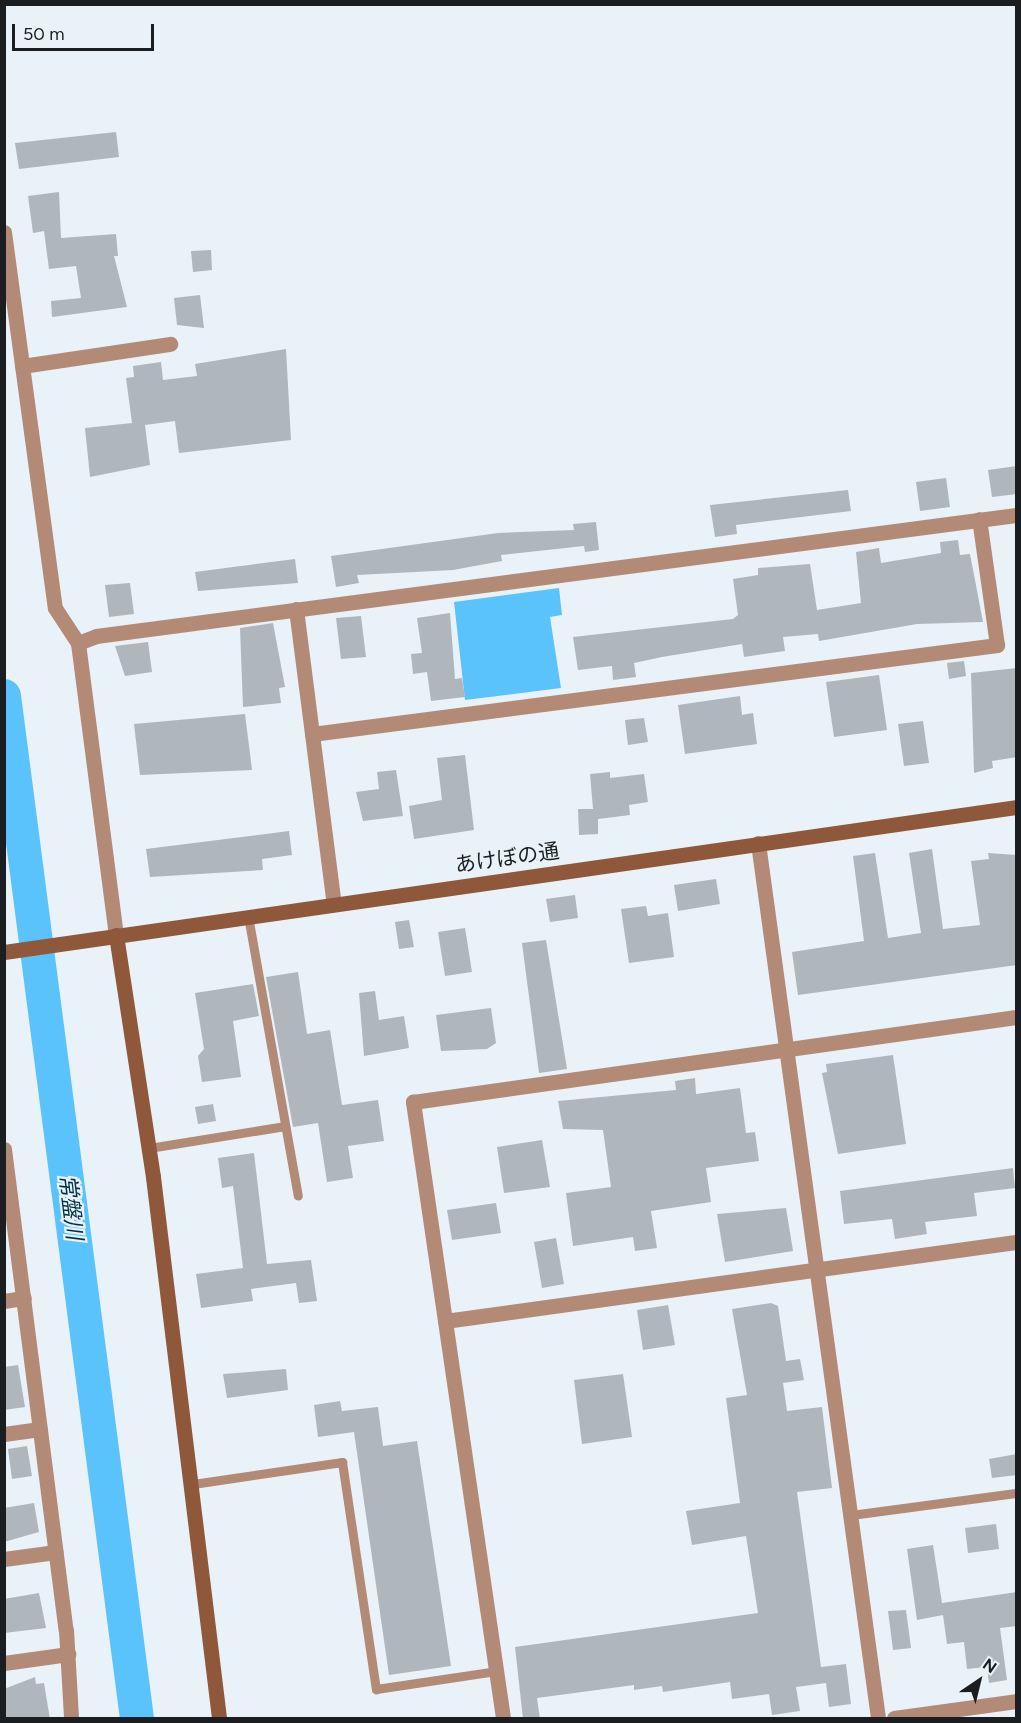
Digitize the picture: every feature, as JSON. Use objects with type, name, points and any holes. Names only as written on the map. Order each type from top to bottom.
[{"type":"street","points":[[4,232],[55,608],[78,643],[116,935],[149,1148],[193,1484],[219,1719]]},
{"type":"street","points":[[22,366],[171,344]]},
{"type":"street","points":[[78,643],[96,636],[1017,515]]},
{"type":"street","points":[[312,734],[997,645],[979,519]]},
{"type":"street","points":[[296,609],[334,904]]},
{"type":"street","name":"あけぼの通","points":[[4,952],[1017,807]]},
{"type":"street","points":[[758,843],[819,1268],[878,1719]]},
{"type":"street","points":[[503,1719],[413,1102],[1017,1017]]},
{"type":"street","points":[[4,1149],[68,1654],[71,1719]]},
{"type":"street","points":[[445,1322],[1017,1242]]},
{"type":"street","points":[[4,1300],[24,1298]]},
{"type":"street","points":[[4,1434],[40,1429]]},
{"type":"street","points":[[4,1559],[56,1552]]},
{"type":"street","points":[[4,1663],[68,1654]]},
{"type":"street","points":[[894,1719],[1017,1701]]},
{"type":"lane","points":[[248,916],[298,1196]]},
{"type":"lane","points":[[149,1148],[285,1126]]},
{"type":"lane","points":[[193,1484],[342,1462],[376,1689],[496,1671]]},
{"type":"lane","points":[[851,1515],[1017,1493]]},
{"type":"water","points":[[559,588],[562,615],[550,617],[561,688],[465,700],[454,602]]},
{"type":"building","points":[[116,132],[119,157],[19,169],[15,143]]},
{"type":"building","points":[[59,192],[61,238],[116,234],[118,256],[114,256],[127,307],[52,317],[51,301],[81,298],[76,266],[49,269],[44,231],[33,233],[28,196]]},
{"type":"building","points":[[211,250],[212,270],[193,272],[191,251]]},
{"type":"building","points":[[200,295],[204,328],[177,325],[174,298]]},
{"type":"building","points":[[286,349],[291,440],[179,453],[175,421],[145,425],[150,465],[90,477],[85,428],[132,423],[126,378],[134,377],[133,366],[161,362],[163,380],[197,376],[195,364]]},
{"type":"building","points":[[1017,466],[1017,494],[992,497],[988,470]]},
{"type":"building","points":[[946,478],[950,507],[920,511],[916,482]]},
{"type":"building","points":[[848,490],[851,511],[736,525],[737,534],[715,537],[710,505]]},
{"type":"building","points":[[596,522],[599,550],[585,552],[584,546],[501,555],[502,561],[453,570],[357,575],[359,583],[336,587],[331,556],[498,533],[574,530],[573,524]]},
{"type":"building","points":[[958,540],[960,555],[970,554],[983,622],[917,624],[819,641],[818,634],[783,637],[785,651],[744,657],[742,644],[662,657],[634,663],[636,677],[613,680],[612,666],[578,670],[573,637],[733,619],[738,615],[733,579],[758,575],[758,568],[810,564],[817,610],[861,603],[856,552],[879,548],[881,563],[941,553],[940,542]]},
{"type":"building","points":[[295,559],[298,583],[198,591],[195,572]]},
{"type":"building","points":[[130,583],[134,614],[109,617],[105,585]]},
{"type":"building","points":[[450,613],[455,679],[462,678],[465,697],[431,701],[427,672],[413,674],[411,654],[422,653],[417,618]]},
{"type":"building","points":[[361,616],[366,657],[341,659],[336,618]]},
{"type":"building","points":[[273,623],[285,687],[279,688],[281,703],[243,707],[240,628]]},
{"type":"building","points":[[148,642],[152,672],[125,676],[115,646]]},
{"type":"building","points":[[964,661],[966,676],[949,679],[947,663]]},
{"type":"building","points":[[1017,668],[1017,757],[992,761],[993,768],[974,773],[971,673]]},
{"type":"building","points":[[879,675],[887,730],[834,737],[826,682]]},
{"type":"building","points":[[740,696],[742,715],[753,713],[757,744],[685,754],[678,705]]},
{"type":"building","points":[[245,714],[252,770],[140,775],[134,724]]},
{"type":"building","points":[[644,718],[648,742],[628,745],[625,720]]},
{"type":"building","points":[[923,721],[929,763],[904,766],[898,724]]},
{"type":"building","points":[[465,755],[474,830],[414,839],[409,806],[442,800],[437,758]]},
{"type":"building","points":[[396,770],[403,816],[363,821],[356,792],[379,789],[377,772]]},
{"type":"building","points":[[610,772],[610,778],[644,774],[648,802],[629,805],[630,815],[598,819],[598,834],[579,835],[578,809],[593,809],[590,774]]},
{"type":"building","points":[[289,831],[292,855],[262,859],[263,870],[150,877],[146,849]]},
{"type":"building","points":[[932,849],[943,929],[980,925],[971,861],[989,859],[988,853],[1017,855],[1017,965],[798,995],[792,952],[864,941],[853,856],[875,853],[888,938],[921,933],[909,853]]},
{"type":"building","points":[[716,879],[720,904],[678,911],[674,885]]},
{"type":"building","points":[[575,895],[578,918],[550,922],[546,899]]},
{"type":"building","points":[[646,906],[648,916],[668,913],[674,957],[629,963],[621,909]]},
{"type":"building","points":[[409,920],[414,947],[399,949],[395,922]]},
{"type":"building","points":[[465,928],[472,972],[445,976],[438,932]]},
{"type":"building","points":[[546,940],[567,1069],[539,1073],[522,943]]},
{"type":"building","points":[[298,972],[307,1034],[330,1030],[342,1105],[378,1100],[384,1141],[348,1146],[353,1178],[327,1182],[318,1123],[293,1127],[266,977]]},
{"type":"building","points":[[253,984],[259,1016],[233,1021],[241,1077],[202,1082],[198,1056],[204,1049],[195,993]]},
{"type":"building","points":[[375,991],[379,1020],[404,1016],[409,1048],[364,1056],[359,993]]},
{"type":"building","points":[[491,1008],[496,1043],[487,1049],[441,1051],[436,1015]]},
{"type":"building","points":[[893,1055],[906,1144],[838,1154],[822,1073],[827,1072],[826,1064]]},
{"type":"building","points":[[695,1078],[696,1094],[740,1088],[746,1133],[755,1132],[759,1161],[706,1168],[711,1202],[651,1211],[657,1248],[635,1251],[633,1237],[573,1246],[566,1193],[611,1187],[603,1130],[563,1129],[558,1101],[676,1090],[675,1081]]},
{"type":"building","points":[[213,1104],[216,1121],[198,1124],[195,1107]]},
{"type":"building","points":[[542,1140],[550,1187],[504,1193],[497,1147]]},
{"type":"building","points":[[254,1153],[267,1264],[311,1260],[317,1301],[299,1303],[296,1283],[251,1289],[253,1301],[201,1308],[196,1274],[243,1268],[233,1186],[222,1188],[218,1158]]},
{"type":"building","points":[[1013,1168],[1015,1188],[974,1193],[977,1216],[925,1222],[927,1234],[895,1239],[892,1219],[844,1224],[840,1191]]},
{"type":"building","points":[[496,1203],[501,1233],[452,1240],[447,1210]]},
{"type":"building","points":[[786,1208],[793,1251],[725,1262],[717,1214]]},
{"type":"building","points":[[556,1238],[564,1284],[542,1288],[534,1242]]},
{"type":"building","points":[[771,1303],[778,1306],[786,1361],[800,1359],[804,1380],[783,1383],[787,1411],[822,1407],[832,1488],[797,1492],[821,1667],[846,1664],[851,1704],[829,1707],[826,1683],[796,1687],[800,1711],[772,1715],[769,1694],[732,1699],[730,1682],[663,1692],[662,1686],[634,1690],[634,1685],[537,1698],[540,1719],[523,1719],[515,1647],[758,1613],[746,1536],[692,1545],[686,1511],[740,1503],[726,1398],[747,1395],[732,1309]]},
{"type":"building","points":[[668,1305],[675,1345],[643,1350],[637,1310]]},
{"type":"building","points":[[18,1365],[25,1407],[4,1410],[4,1367]]},
{"type":"building","points":[[286,1369],[288,1390],[227,1398],[223,1374]]},
{"type":"building","points":[[623,1374],[632,1437],[582,1444],[574,1380]]},
{"type":"building","points":[[340,1401],[342,1411],[378,1407],[383,1446],[417,1441],[451,1666],[389,1675],[354,1432],[318,1437],[314,1405]]},
{"type":"building","points":[[27,1446],[32,1476],[12,1479],[8,1449]]},
{"type":"building","points":[[1017,1454],[1017,1475],[992,1478],[989,1459]]},
{"type":"building","points":[[34,1503],[39,1532],[4,1542],[4,1508]]},
{"type":"building","points":[[996,1524],[999,1549],[968,1553],[965,1528]]},
{"type":"building","points":[[933,1545],[942,1603],[1017,1592],[1017,1626],[1000,1628],[1007,1680],[989,1683],[987,1667],[967,1669],[964,1642],[947,1644],[943,1615],[917,1620],[907,1549]]},
{"type":"building","points":[[39,1593],[46,1628],[4,1633],[4,1599]]},
{"type":"building","points":[[906,1610],[911,1648],[893,1650],[888,1611]]},
{"type":"building","points":[[35,1677],[36,1684],[44,1683],[50,1719],[4,1719],[4,1689]]},
{"type":"waterway","name":"常盤川","points":[[4,696],[137,1718]]}]
